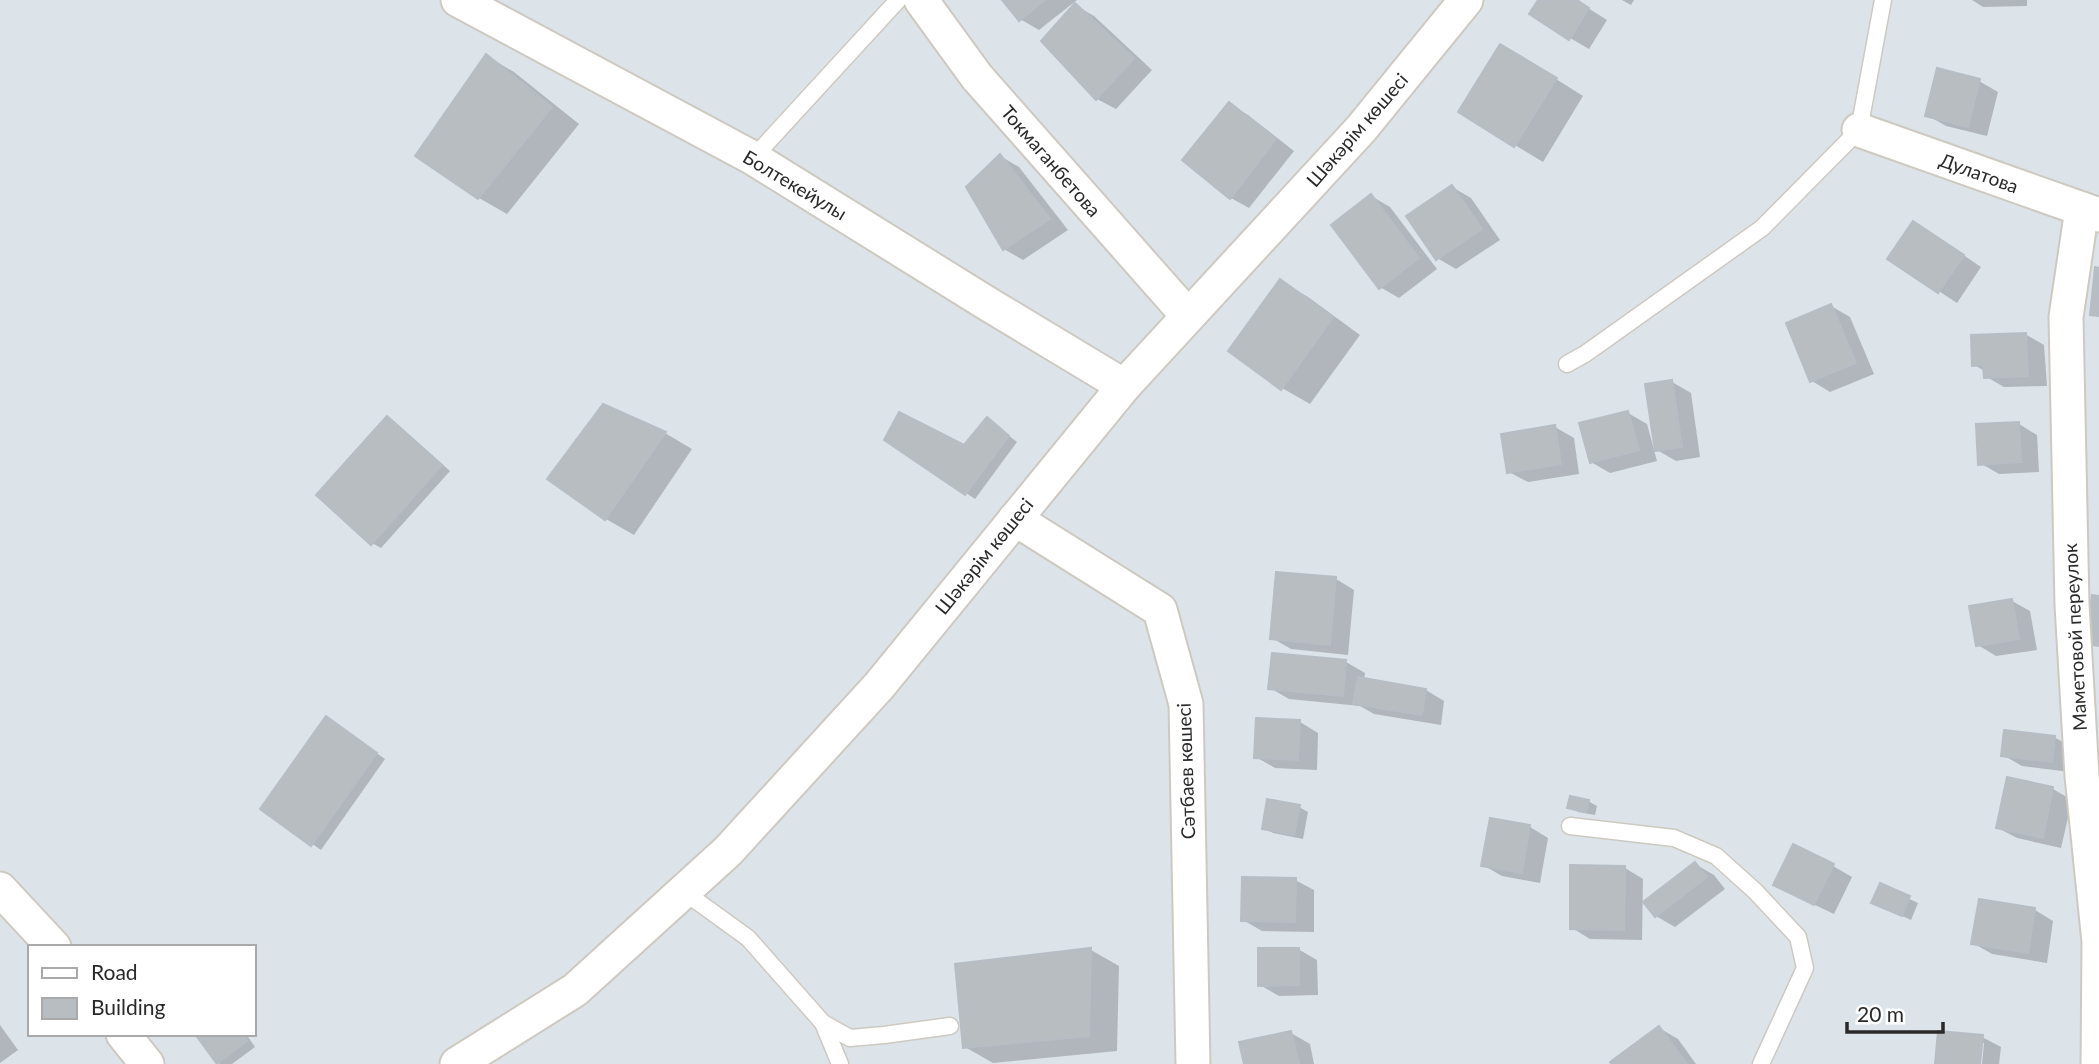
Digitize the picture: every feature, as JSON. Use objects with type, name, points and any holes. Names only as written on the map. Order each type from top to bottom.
[{"type":"street","name":"Болтекейулы","points":[[457,0],[753,158],[1124,386]]},
{"type":"street","name":"Токмаганбетова","points":[[921,0],[976,77],[1188,316]]},
{"type":"street","name":"Шәкәрім көшесі","points":[[457,1064],[575,990],[728,851],[879,686],[1124,386],[1361,129],[1466,0]]},
{"type":"street","name":"Дулатова","points":[[1859,130],[2090,212]]},
{"type":"street","name":"Маметовой переулок","points":[[2090,212],[2066,317],[2066,330],[2072,605],[2082,776],[2099,942],[2098,1064]]},
{"type":"street","name":"Сәтбаев көшесі","points":[[1015,519],[1160,610],[1186,704],[1193,1064]]},
{"type":"street","points":[[0,889],[52,945]]},
{"type":"street","points":[[125,1036],[147,1064]]},
{"type":"lane","points":[[753,158],[898,0]]},
{"type":"lane","points":[[1567,364],[1586,354],[1762,228],[1859,130],[1883,0]]},
{"type":"lane","points":[[1570,825],[1674,838],[1717,856],[1755,891],[1798,937],[1805,968],[1761,1064]]},
{"type":"lane","points":[[684,891],[748,938],[823,1023],[840,1064]]},
{"type":"lane","points":[[823,1023],[850,1038],[950,1026]]},
{"type":"building","points":[[1002,0],[1045,0],[1019,21]]},
{"type":"building","points":[[1538,0],[1577,0],[1589,8],[1569,40],[1529,14]]},
{"type":"building","points":[[1075,3],[1134,58],[1096,100],[1041,41]]},
{"type":"building","points":[[1500,44],[1557,78],[1514,147],[1458,112]]},
{"type":"building","points":[[486,54],[552,107],[478,199],[415,156]]},
{"type":"building","points":[[1937,68],[1980,79],[1968,127],[1925,116]]},
{"type":"building","points":[[1229,102],[1276,139],[1230,199],[1182,160]]},
{"type":"building","points":[[1000,154],[1050,219],[1003,250],[966,187]]},
{"type":"building","points":[[1452,185],[1482,229],[1436,260],[1406,216]]},
{"type":"building","points":[[1371,194],[1419,258],[1379,289],[1331,225]]},
{"type":"building","points":[[1913,221],[1964,255],[1938,293],[1887,259]]},
{"type":"building","points":[[2095,267],[2099,268],[2099,316],[2090,315]]},
{"type":"building","points":[[1280,279],[1333,317],[1281,390],[1228,351]]},
{"type":"building","points":[[1831,304],[1856,363],[1810,382],[1786,323]]},
{"type":"building","points":[[2026,333],[2028,376],[1984,378],[1983,365],[1972,366],[1971,335]]},
{"type":"building","points":[[1672,380],[1682,447],[1655,451],[1645,384]]},
{"type":"building","points":[[603,404],[666,432],[605,520],[547,479]]},
{"type":"building","points":[[1628,411],[1639,450],[1590,463],[1579,423]]},
{"type":"building","points":[[899,412],[964,445],[987,417],[1009,436],[965,495],[884,440]]},
{"type":"building","points":[[387,416],[442,465],[371,545],[316,495]]},
{"type":"building","points":[[2019,422],[2021,462],[1978,465],[1976,424]]},
{"type":"building","points":[[1555,425],[1561,464],[1507,473],[1501,434]]},
{"type":"building","points":[[1276,572],[1336,577],[1330,645],[1270,639]]},
{"type":"building","points":[[2092,595],[2099,596],[2099,646],[2085,644]]},
{"type":"building","points":[[2012,599],[2019,639],[1976,646],[1969,606]]},
{"type":"building","points":[[1272,653],[1346,660],[1343,696],[1268,689]]},
{"type":"building","points":[[1358,677],[1426,689],[1422,715],[1353,704]]},
{"type":"building","points":[[326,716],[377,753],[311,846],[260,809]]},
{"type":"building","points":[[1256,718],[1300,720],[1298,760],[1254,758]]},
{"type":"building","points":[[2004,730],[2055,736],[2052,762],[2001,756]]},
{"type":"building","points":[[2007,777],[2053,787],[2043,838],[1996,828]]},
{"type":"building","points":[[1570,796],[1589,800],[1586,812],[1567,808]]},
{"type":"building","points":[[1267,799],[1300,805],[1294,835],[1262,829]]},
{"type":"building","points":[[1490,818],[1530,825],[1522,873],[1481,866]]},
{"type":"building","points":[[1793,844],[1834,864],[1814,905],[1773,885]]},
{"type":"building","points":[[1695,862],[1707,877],[1655,917],[1643,902]]},
{"type":"building","points":[[1570,865],[1625,866],[1624,930],[1570,929]]},
{"type":"building","points":[[1242,877],[1296,878],[1295,922],[1241,921]]},
{"type":"building","points":[[1880,883],[1910,896],[1902,916],[1871,903]]},
{"type":"building","points":[[1979,899],[2035,908],[2028,953],[1971,944]]},
{"type":"building","points":[[1091,948],[1089,1036],[963,1048],[955,964]]},
{"type":"building","points":[[1258,948],[1299,948],[1299,985],[1258,986]]},
{"type":"building","points":[[1659,1026],[1687,1064],[1610,1062]]},
{"type":"building","points":[[1291,1031],[1299,1064],[1244,1064],[1239,1042]]},
{"type":"building","points":[[1938,1031],[1983,1035],[1980,1064],[1935,1064]]},
{"type":"building","points":[[196,1036],[243,1036],[247,1041],[217,1064]]}]
